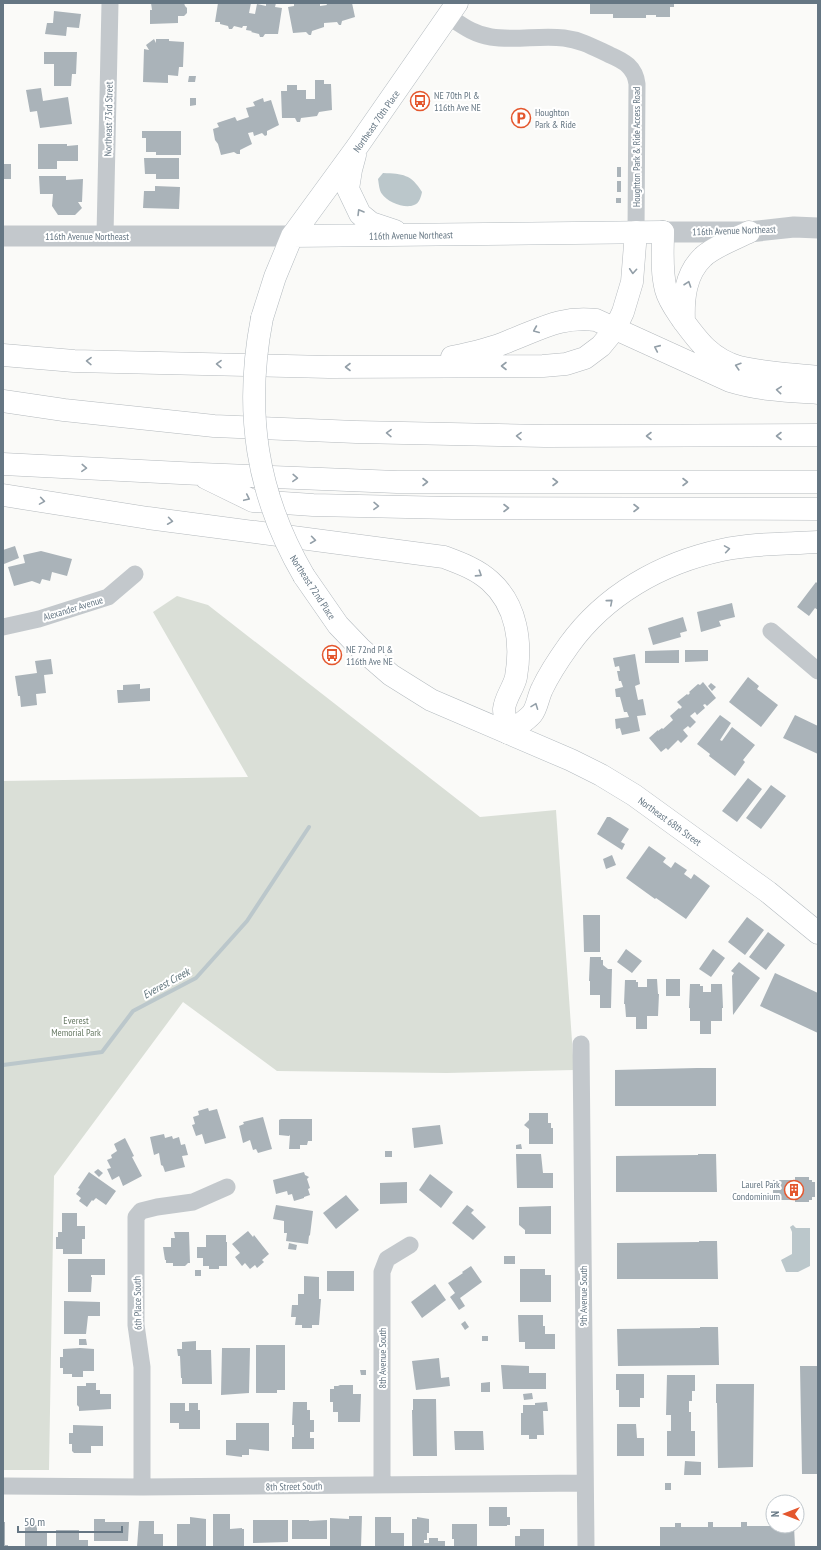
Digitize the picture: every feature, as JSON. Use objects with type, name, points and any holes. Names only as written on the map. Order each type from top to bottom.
[{"type":"main road","name":"Northeast 70th Place","points":[[292,236],[357,147],[452,10]]},
{"type":"main road","points":[[357,147],[348,189],[361,216],[371,223],[406,234]]},
{"type":"main road","points":[[3,355],[74,361],[329,367],[543,366],[566,364],[585,358],[601,346],[615,329],[632,282],[636,232]]},
{"type":"main road","points":[[663,232],[666,290],[672,305],[695,338],[722,360],[746,368],[818,377]]},
{"type":"main road","name":"116th Avenue Northeast","points":[[292,236],[324,237],[406,234],[663,232]]},
{"type":"main road","points":[[684,322],[684,302],[687,284],[696,266],[704,256],[749,232]]},
{"type":"main road","name":"Northeast 72nd Place","points":[[292,236],[275,277],[262,318],[255,368],[253,396],[254,423],[263,478],[270,504],[291,554],[328,612],[350,638],[391,675],[431,700],[508,733]]},
{"type":"main road","points":[[387,367],[481,351],[563,320],[596,320],[730,381],[747,386],[818,393]]},
{"type":"main road","points":[[3,401],[64,410],[214,426],[356,432],[545,436],[818,435]]},
{"type":"main road","points":[[3,464],[397,482],[818,482]]},
{"type":"main road","points":[[200,474],[252,501],[313,505],[460,508],[818,509]]},
{"type":"main road","points":[[3,495],[148,518],[444,557],[467,566],[490,581],[503,595],[513,616],[519,639],[519,658],[515,679],[504,708],[508,733],[532,714],[549,675],[575,636],[593,617],[615,598],[636,583],[676,563],[723,550],[749,546],[818,542]]},
{"type":"main road","name":"Northeast 68th Street","points":[[508,733],[571,760],[601,775],[634,795],[768,892],[818,933]]},
{"type":"street","name":"Northeast 73rd Street","points":[[105,235],[110,3]]},
{"type":"street","name":"Houghton Park & Ride Access Road","points":[[452,10],[471,32],[492,37],[558,37],[580,41],[625,62],[631,67],[637,84],[636,232]]},
{"type":"street","name":"116th Avenue Northeast","points":[[663,232],[749,232],[794,227],[818,228]]},
{"type":"street","name":"116th Avenue Northeast","points":[[3,236],[292,236]]},
{"type":"street","name":"Alexander Avenue","points":[[3,628],[39,619],[108,597],[135,574]]},
{"type":"street","points":[[771,632],[818,671]]},
{"type":"street","name":"9th Avenue South","points":[[582,1044],[586,1547]]},
{"type":"street","name":"6th Place South","points":[[142,1487],[142,1367],[136,1325],[136,1217],[141,1211],[157,1207],[193,1202],[226,1188]]},
{"type":"street","name":"8th Avenue South","points":[[382,1485],[382,1272],[387,1259],[410,1245]]},
{"type":"street","name":"8th Street South","points":[[3,1486],[142,1487],[585,1483]]},
{"type":"green space","name":"Everest Memorial Park","points":[[177,596],[208,605],[480,817],[556,810],[574,1070],[447,1073],[277,1071],[183,1002],[54,1176],[49,1470],[3,1470],[3,781],[248,777],[153,612]]},
{"type":"shaded area","points":[[383,173],[396,174],[410,178],[422,192],[418,202],[410,206],[406,206],[392,202],[384,197],[380,191],[378,179]]},
{"type":"shaded area","points":[[793,1225],[796,1228],[810,1228],[810,1266],[798,1272],[786,1272],[781,1260],[792,1254],[792,1232],[790,1227]]},
{"type":"building","points":[[151,3],[184,3],[187,8],[187,13],[184,16],[178,16],[178,23],[150,24],[150,10],[152,10]]},
{"type":"building","points":[[218,3],[251,3],[249,13],[255,14],[257,4],[266,6],[266,3],[276,3],[275,7],[282,8],[278,34],[265,34],[263,37],[260,37],[259,34],[246,30],[247,26],[243,26],[242,28],[234,26],[232,29],[229,29],[228,26],[220,24],[220,22],[215,22]]},
{"type":"building","points":[[294,3],[320,3],[320,6],[327,5],[326,3],[352,3],[355,17],[342,21],[341,25],[337,22],[324,23],[324,27],[312,31],[311,35],[306,32],[293,33],[288,7],[294,6]]},
{"type":"building","points":[[590,3],[674,3],[674,7],[670,7],[670,17],[646,15],[646,18],[613,18],[613,14],[590,14]]},
{"type":"building","points":[[54,11],[81,14],[79,28],[67,27],[66,36],[45,34],[47,23],[53,23]]},
{"type":"building","points":[[154,39],[156,43],[156,39],[169,39],[169,41],[184,42],[183,67],[179,67],[178,76],[168,75],[168,83],[143,82],[144,49],[149,50],[146,45]]},
{"type":"building","points":[[44,52],[77,52],[76,74],[72,74],[71,86],[54,86],[54,64],[44,64]]},
{"type":"building","points":[[189,76],[196,76],[195,82],[188,82]]},
{"type":"building","points":[[315,80],[324,80],[324,84],[331,84],[332,110],[319,112],[317,116],[301,118],[300,122],[297,122],[295,118],[282,118],[281,91],[287,91],[287,85],[297,85],[297,90],[306,90],[306,99],[315,99]]},
{"type":"building","points":[[41,88],[43,101],[68,97],[72,124],[40,128],[37,111],[30,112],[26,90]]},
{"type":"building","points":[[190,98],[196,98],[196,105],[190,106]]},
{"type":"building","points":[[263,98],[264,102],[271,100],[279,125],[267,131],[267,135],[265,136],[262,133],[254,136],[253,132],[248,133],[252,144],[240,150],[240,154],[234,152],[221,155],[218,144],[215,140],[213,129],[219,127],[217,123],[235,117],[237,121],[249,117],[246,108],[255,106],[253,102]]},
{"type":"building","points":[[142,131],[181,131],[181,155],[156,155],[156,152],[146,152],[146,138],[142,138]]},
{"type":"building","points":[[38,144],[67,144],[67,146],[78,145],[78,161],[57,161],[57,169],[38,169]]},
{"type":"building","points":[[144,158],[179,158],[179,179],[156,179],[156,174],[145,174]]},
{"type":"building","points":[[3,164],[11,164],[11,179],[3,179]]},
{"type":"building","points":[[617,167],[621,167],[621,177],[617,177]]},
{"type":"building","points":[[39,176],[66,176],[66,180],[83,179],[82,202],[78,202],[82,208],[75,215],[58,215],[52,206],[53,194],[40,194]]},
{"type":"building","points":[[617,181],[621,181],[621,192],[617,192]]},
{"type":"building","points":[[155,186],[180,187],[179,209],[143,208],[144,191],[155,191]]},
{"type":"building","points":[[616,198],[621,198],[621,203],[616,203]]},
{"type":"building","points":[[15,546],[19,558],[4,564],[3,550]]},
{"type":"building","points":[[41,551],[72,559],[67,576],[52,572],[50,581],[42,579],[40,584],[32,581],[14,586],[8,567],[25,563],[23,555]]},
{"type":"building","points":[[816,582],[818,584],[818,610],[815,608],[809,616],[797,607]]},
{"type":"building","points":[[732,603],[735,617],[719,621],[721,626],[701,632],[697,612]]},
{"type":"building","points":[[683,617],[687,631],[680,633],[681,637],[653,645],[648,628]]},
{"type":"building","points":[[679,650],[679,663],[645,663],[645,651]]},
{"type":"building","points":[[685,650],[708,650],[708,661],[685,662]]},
{"type":"building","points":[[635,654],[640,684],[635,686],[638,700],[643,699],[646,715],[637,716],[640,731],[622,735],[620,728],[616,729],[615,719],[629,717],[627,712],[624,712],[620,697],[616,697],[615,689],[623,687],[621,681],[619,681],[617,671],[620,671],[619,666],[615,667],[613,658]]},
{"type":"building","points":[[51,659],[53,674],[44,675],[46,693],[36,694],[37,705],[21,707],[15,676],[37,673],[35,661]]},
{"type":"building","points":[[748,677],[759,686],[757,689],[778,705],[761,727],[729,702]]},
{"type":"building","points":[[703,682],[716,698],[707,706],[705,704],[703,705],[705,708],[697,715],[695,712],[690,716],[696,722],[690,728],[688,726],[683,730],[688,736],[681,743],[678,740],[668,750],[666,748],[661,752],[649,738],[673,720],[670,716],[682,707],[677,702],[687,694],[688,695],[690,693],[689,692],[698,684],[700,685]]},
{"type":"building","points":[[711,683],[716,687],[712,691],[708,686]]},
{"type":"building","points":[[140,684],[140,689],[150,688],[150,701],[118,703],[117,690],[123,690],[123,685]]},
{"type":"building","points":[[720,715],[731,723],[720,740],[722,741],[732,727],[755,745],[743,760],[745,762],[735,776],[709,756],[710,754],[697,744]]},
{"type":"building","points":[[795,715],[818,726],[818,754],[783,738]]},
{"type":"building","points":[[748,778],[762,789],[737,822],[722,811]]},
{"type":"building","points":[[771,785],[786,796],[761,829],[746,818]]},
{"type":"building","points":[[607,817],[610,817],[629,829],[621,842],[625,844],[622,850],[597,834]]},
{"type":"building","points":[[649,846],[666,858],[663,862],[671,868],[675,862],[687,870],[684,874],[691,879],[694,874],[710,886],[686,919],[626,878]]},
{"type":"building","points":[[612,855],[616,865],[606,869],[603,859]]},
{"type":"building","points":[[583,915],[600,915],[600,952],[584,952]]},
{"type":"building","points":[[747,917],[764,930],[745,955],[728,942]]},
{"type":"building","points":[[768,932],[785,945],[766,970],[749,957]]},
{"type":"building","points":[[626,949],[642,961],[632,973],[617,962]]},
{"type":"building","points":[[713,949],[725,958],[711,977],[699,969]]},
{"type":"building","points":[[590,957],[601,957],[601,960],[603,960],[603,965],[608,969],[612,969],[611,1008],[600,1008],[600,995],[590,995]]},
{"type":"building","points":[[739,962],[760,978],[733,1015],[732,976],[734,973],[731,971]]},
{"type":"building","points":[[775,973],[818,993],[818,1033],[760,1006]]},
{"type":"building","points":[[647,979],[657,979],[659,994],[658,1016],[647,1016],[647,1029],[636,1029],[636,1017],[626,1017],[624,1004],[625,980],[636,980],[636,982],[638,982],[638,987],[647,987]]},
{"type":"building","points":[[666,979],[680,979],[680,996],[666,996]]},
{"type":"building","points":[[690,984],[700,984],[700,986],[703,986],[703,992],[711,992],[711,984],[722,984],[722,1021],[711,1021],[711,1034],[700,1034],[700,1021],[690,1021]]},
{"type":"building","points":[[716,1068],[716,1106],[615,1106],[615,1070]]},
{"type":"building","points":[[208,1108],[209,1111],[217,1109],[226,1138],[205,1144],[202,1134],[196,1136],[192,1125],[195,1124],[193,1117],[199,1115],[198,1111]]},
{"type":"building","points":[[529,1113],[548,1113],[548,1123],[551,1123],[551,1128],[553,1128],[553,1144],[529,1144],[529,1129],[524,1125],[529,1120]]},
{"type":"building","points":[[263,1117],[272,1149],[258,1153],[256,1149],[253,1150],[250,1140],[243,1143],[239,1126],[244,1124],[243,1122]]},
{"type":"building","points":[[312,1119],[312,1141],[308,1141],[307,1145],[300,1145],[300,1149],[289,1149],[290,1135],[279,1135],[279,1120]]},
{"type":"building","points":[[440,1125],[443,1144],[414,1148],[412,1128]]},
{"type":"building","points":[[164,1134],[165,1138],[172,1136],[173,1139],[179,1137],[181,1145],[185,1144],[188,1155],[182,1156],[185,1167],[165,1172],[163,1166],[161,1165],[159,1153],[154,1155],[150,1137]]},
{"type":"building","points":[[125,1138],[134,1156],[132,1157],[142,1176],[123,1186],[119,1176],[112,1180],[107,1169],[111,1168],[107,1160],[112,1158],[111,1155],[117,1151],[114,1144]]},
{"type":"building","points":[[521,1144],[522,1149],[516,1149],[516,1145]]},
{"type":"building","points":[[385,1151],[392,1151],[392,1157],[385,1157]]},
{"type":"building","points":[[516,1154],[541,1154],[543,1173],[553,1173],[553,1188],[517,1188]]},
{"type":"building","points":[[716,1154],[717,1192],[616,1192],[616,1156]]},
{"type":"building","points":[[98,1169],[103,1173],[99,1177],[94,1172]]},
{"type":"building","points":[[89,1172],[116,1191],[106,1205],[96,1198],[93,1201],[92,1200],[87,1207],[79,1201],[81,1198],[76,1194],[80,1189],[78,1188]]},
{"type":"building","points":[[304,1172],[305,1175],[309,1177],[307,1179],[310,1188],[308,1189],[310,1195],[294,1201],[292,1194],[288,1195],[287,1191],[276,1194],[273,1180]]},
{"type":"building","points":[[430,1174],[453,1192],[441,1208],[419,1190]]},
{"type":"building","name":"Laurel Park Condominium","points":[[795,1177],[809,1177],[809,1180],[815,1182],[815,1197],[812,1197],[812,1200],[809,1200],[809,1202],[795,1202],[795,1200],[773,1200],[773,1180],[795,1180]]},
{"type":"building","points":[[407,1182],[407,1203],[380,1204],[380,1183]]},
{"type":"building","points":[[346,1195],[359,1210],[336,1229],[323,1213]]},
{"type":"building","points":[[276,1205],[313,1211],[308,1244],[286,1241],[287,1233],[284,1233],[284,1221],[273,1219]]},
{"type":"building","points":[[467,1205],[474,1210],[471,1213],[486,1227],[473,1240],[452,1223]]},
{"type":"building","points":[[551,1206],[551,1234],[525,1234],[525,1230],[519,1225],[519,1207]]},
{"type":"building","points":[[62,1213],[77,1213],[77,1226],[85,1226],[85,1239],[82,1239],[82,1254],[63,1254],[63,1249],[56,1249],[56,1237],[58,1237],[58,1232],[62,1232]]},
{"type":"building","points":[[248,1231],[253,1237],[254,1235],[269,1254],[262,1260],[264,1262],[257,1268],[255,1265],[250,1269],[245,1263],[242,1266],[235,1257],[240,1253],[232,1244]]},
{"type":"building","points":[[174,1232],[189,1232],[190,1263],[185,1266],[173,1266],[173,1263],[166,1263],[165,1260],[163,1247],[171,1247],[171,1238],[175,1238]]},
{"type":"building","points":[[206,1235],[226,1235],[227,1266],[219,1266],[219,1269],[209,1269],[209,1266],[203,1266],[203,1258],[197,1258],[197,1247],[206,1247]]},
{"type":"building","points":[[717,1241],[718,1279],[617,1279],[617,1243]]},
{"type":"building","points":[[289,1243],[297,1245],[296,1250],[288,1249]]},
{"type":"building","points":[[504,1256],[515,1256],[515,1264],[504,1264]]},
{"type":"building","points":[[68,1259],[105,1259],[105,1275],[91,1275],[91,1292],[68,1292]]},
{"type":"building","points":[[471,1266],[482,1282],[460,1298],[465,1306],[459,1310],[450,1297],[455,1293],[448,1283]]},
{"type":"building","points":[[520,1269],[545,1269],[545,1275],[551,1275],[551,1302],[520,1302]]},
{"type":"building","points":[[195,1270],[201,1270],[201,1276],[195,1276]]},
{"type":"building","points":[[327,1271],[354,1271],[354,1291],[327,1291]]},
{"type":"building","points":[[304,1276],[319,1277],[319,1299],[321,1299],[319,1325],[312,1325],[312,1328],[302,1328],[302,1325],[295,1325],[296,1317],[291,1317],[292,1305],[298,1305],[298,1294],[304,1294]]},
{"type":"building","points":[[435,1284],[446,1300],[422,1318],[411,1302]]},
{"type":"building","points":[[64,1301],[100,1302],[100,1316],[88,1316],[86,1334],[64,1334]]},
{"type":"building","points":[[518,1315],[543,1315],[545,1334],[555,1334],[555,1349],[525,1349],[525,1342],[519,1342]]},
{"type":"building","points":[[465,1321],[469,1327],[465,1330],[461,1324]]},
{"type":"building","points":[[718,1327],[719,1365],[618,1366],[617,1329]]},
{"type":"building","points":[[482,1336],[488,1336],[488,1341],[482,1341]]},
{"type":"building","points":[[79,1339],[86,1339],[87,1345],[79,1345]]},
{"type":"building","points":[[196,1341],[196,1350],[211,1350],[212,1384],[182,1384],[180,1356],[178,1356],[177,1349],[182,1349],[182,1342]]},
{"type":"building","points":[[256,1345],[285,1345],[285,1390],[277,1390],[277,1393],[256,1393]]},
{"type":"building","points":[[222,1348],[250,1348],[249,1393],[221,1395]]},
{"type":"building","points":[[63,1349],[94,1349],[94,1371],[83,1371],[83,1377],[72,1377],[72,1374],[63,1374],[63,1368],[60,1368],[60,1357],[63,1357]]},
{"type":"building","points":[[439,1358],[441,1378],[449,1377],[450,1386],[416,1390],[412,1361]]},
{"type":"building","points":[[501,1365],[529,1366],[529,1373],[546,1373],[546,1389],[503,1389]]},
{"type":"building","points":[[800,1366],[818,1366],[818,1474],[802,1474]]},
{"type":"building","points":[[360,1370],[366,1370],[366,1375],[361,1375]]},
{"type":"building","points":[[616,1374],[644,1374],[644,1398],[640,1398],[640,1407],[619,1407],[619,1390],[616,1390]]},
{"type":"building","points":[[667,1375],[695,1375],[695,1391],[692,1391],[692,1401],[689,1401],[689,1412],[691,1412],[691,1431],[695,1431],[695,1456],[667,1456],[667,1431],[671,1431],[671,1415],[666,1415]]},
{"type":"building","points":[[490,1382],[490,1392],[481,1392],[481,1383]]},
{"type":"building","points":[[86,1383],[96,1383],[96,1390],[100,1390],[100,1394],[111,1394],[111,1409],[79,1411],[79,1407],[77,1405],[77,1386],[86,1386]]},
{"type":"building","points":[[716,1384],[754,1384],[753,1467],[718,1468]]},
{"type":"building","points":[[353,1385],[353,1394],[361,1394],[360,1422],[338,1422],[338,1412],[333,1412],[333,1402],[330,1402],[330,1389],[334,1389],[334,1386]]},
{"type":"building","points":[[532,1393],[533,1399],[524,1400],[523,1394]]},
{"type":"building","points":[[413,1399],[436,1399],[437,1456],[413,1456]]},
{"type":"building","points":[[293,1402],[307,1402],[307,1410],[310,1410],[310,1420],[314,1420],[314,1432],[310,1432],[310,1438],[314,1438],[314,1449],[292,1449],[292,1437],[294,1437],[294,1425],[292,1425]]},
{"type":"building","points":[[547,1402],[548,1411],[543,1411],[544,1435],[537,1435],[537,1439],[529,1439],[529,1435],[521,1435],[521,1413],[523,1413],[523,1405],[535,1405],[535,1403]]},
{"type":"building","points":[[170,1403],[185,1403],[185,1411],[189,1411],[189,1403],[198,1403],[198,1410],[200,1410],[200,1429],[179,1429],[179,1423],[170,1423]]},
{"type":"building","points":[[236,1423],[269,1423],[269,1451],[249,1449],[249,1455],[242,1455],[242,1457],[226,1455],[226,1440],[236,1440]]},
{"type":"building","points":[[617,1424],[636,1424],[637,1438],[644,1438],[644,1456],[617,1456]]},
{"type":"building","points":[[73,1425],[103,1426],[103,1446],[91,1446],[91,1453],[74,1453],[72,1451],[72,1444],[69,1444],[69,1433],[73,1433]]},
{"type":"building","points":[[454,1431],[483,1431],[484,1450],[455,1450]]},
{"type":"building","points":[[685,1461],[701,1462],[701,1475],[684,1475]]},
{"type":"building","points":[[665,1483],[671,1483],[671,1490],[665,1490]]},
{"type":"building","points":[[489,1507],[507,1507],[507,1517],[510,1517],[510,1525],[489,1526]]},
{"type":"building","points":[[213,1514],[230,1514],[230,1529],[244,1529],[244,1547],[213,1547]]},
{"type":"building","points":[[349,1516],[362,1516],[361,1547],[330,1547],[330,1518],[349,1519]]},
{"type":"building","points":[[190,1517],[206,1519],[206,1547],[177,1547],[177,1524],[190,1524]]},
{"type":"building","points":[[375,1517],[391,1517],[391,1533],[404,1533],[404,1547],[375,1547]]},
{"type":"building","points":[[417,1517],[429,1519],[429,1533],[427,1533],[427,1540],[424,1540],[424,1543],[429,1543],[429,1538],[438,1538],[438,1541],[445,1541],[445,1547],[412,1547],[412,1519],[417,1519]]},
{"type":"building","points":[[94,1519],[105,1519],[105,1522],[129,1522],[128,1541],[94,1541]]},
{"type":"building","points":[[253,1520],[288,1520],[288,1542],[253,1543]]},
{"type":"building","points":[[292,1520],[327,1520],[327,1539],[292,1539]]},
{"type":"building","points":[[139,1521],[154,1521],[154,1534],[163,1534],[163,1547],[137,1547]]},
{"type":"building","points":[[3,1522],[5,1522],[5,1545],[8,1545],[8,1547],[3,1547]]},
{"type":"building","points":[[708,1522],[713,1522],[713,1527],[741,1527],[741,1522],[747,1522],[747,1526],[765,1526],[765,1534],[794,1534],[795,1547],[660,1547],[660,1527],[675,1527],[675,1523],[681,1523],[681,1527],[708,1527]]},
{"type":"building","points":[[452,1524],[477,1524],[477,1547],[454,1547],[454,1539],[452,1539]]},
{"type":"building","points":[[25,1525],[37,1525],[37,1532],[47,1532],[47,1547],[25,1547]]},
{"type":"building","points":[[520,1529],[544,1529],[544,1547],[515,1547],[515,1536],[520,1536]]},
{"type":"building","points":[[56,1530],[79,1530],[79,1540],[88,1540],[88,1547],[56,1547]]},
{"type":"waterway","name":"Everest Creek","points":[[3,1065],[102,1052],[133,1011],[196,978],[247,921],[309,827]]},
{"type":"place","name":"NE 70th Pl & 116th Ave NE","points":[[420,101]]},
{"type":"place","name":"Houghton Park & Ride","points":[[521,118]]},
{"type":"place","name":"NE 72nd Pl & 116th Ave NE","points":[[332,655]]},
{"type":"place","name":"Laurel Park Condominium","points":[[794,1190]]}]
